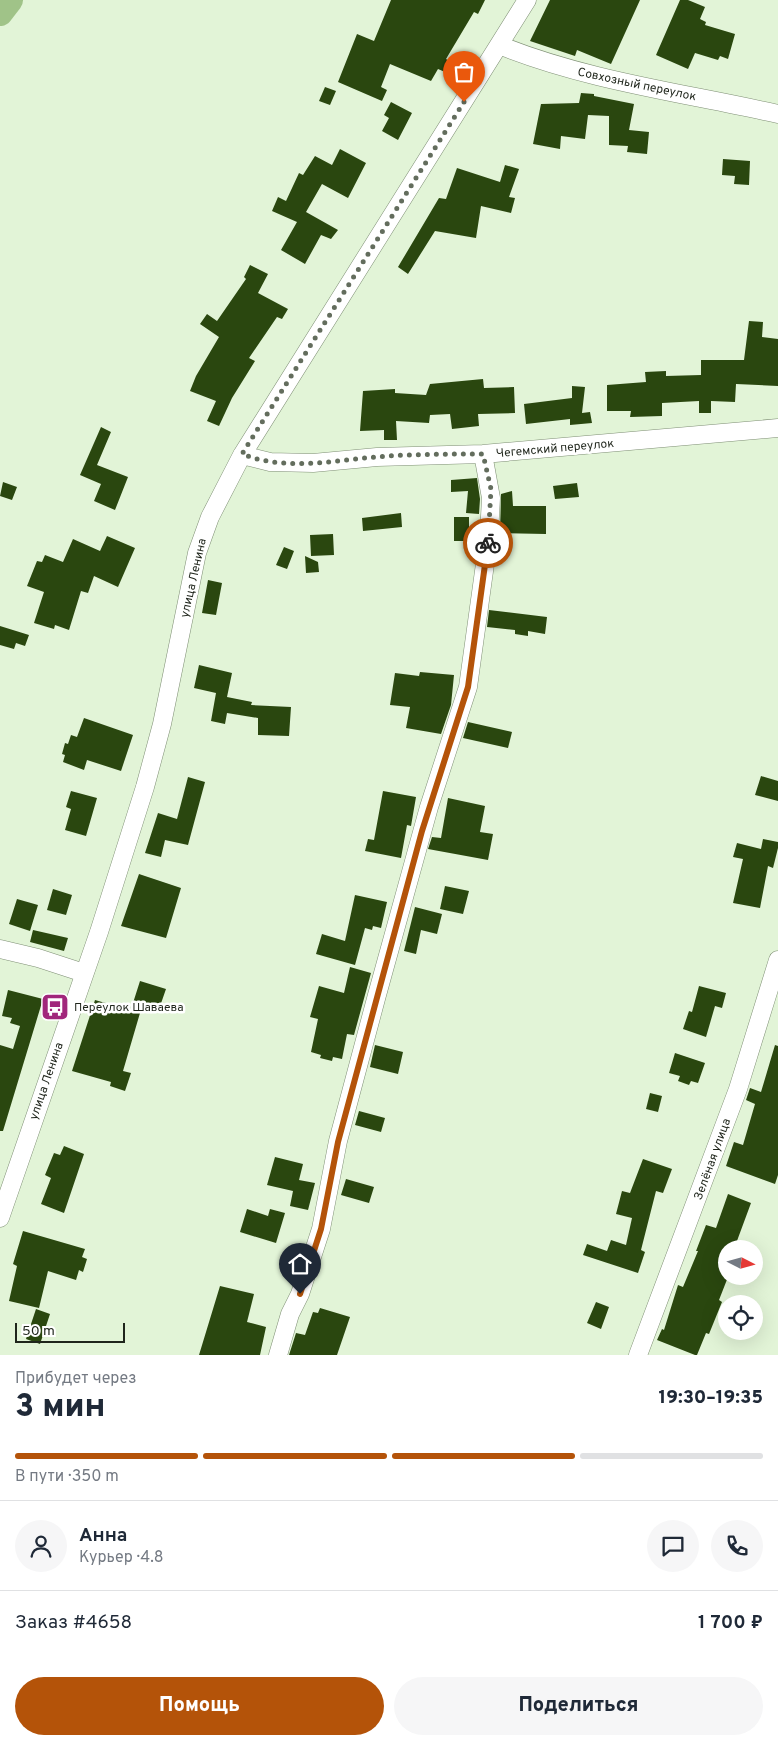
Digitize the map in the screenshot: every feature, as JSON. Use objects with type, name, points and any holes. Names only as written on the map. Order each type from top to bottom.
[{"type":"street","name":"улица Ленина","points":[[0,1218],[126,850],[161,732],[197,554],[210,517],[242,454],[527,0]]},
{"type":"street","name":"Совхозный переулок","points":[[499,45],[546,63],[580,72],[778,114]]},
{"type":"street","name":"Чегемский переулок","points":[[242,454],[270,462],[292,464],[377,457],[483,454],[778,428]]},
{"type":"street","points":[[278,1355],[290,1314],[300,1294],[321,1229],[338,1142],[377,995],[429,807],[468,687],[487,554],[491,498],[483,454]]},
{"type":"street","points":[[0,949],[38,958],[84,973]]},
{"type":"street","name":"Зелёная улица","points":[[638,1355],[738,1089],[778,960]]},
{"type":"building","points":[[391,0],[485,0],[478,14],[474,12],[446,59],[451,62],[445,72],[438,69],[431,81],[390,64],[381,87],[387,90],[382,101],[338,82],[357,34],[374,41]]},
{"type":"building","points":[[550,0],[640,0],[611,64],[577,50],[575,56],[530,41]]},
{"type":"building","points":[[680,0],[688,0],[705,7],[700,19],[706,22],[705,25],[735,34],[728,59],[720,56],[718,60],[695,53],[688,69],[656,55]]},
{"type":"building","points":[[325,87],[336,91],[330,105],[319,101]]},
{"type":"building","points":[[581,93],[594,94],[594,96],[634,104],[629,130],[649,132],[647,154],[627,152],[628,146],[609,145],[609,116],[588,115],[585,139],[561,136],[560,149],[533,144],[541,104],[579,103]]},
{"type":"building","points":[[391,102],[412,113],[398,140],[382,131],[389,118],[384,115]]},
{"type":"building","points":[[340,149],[366,163],[348,198],[322,184],[306,212],[338,230],[331,239],[321,235],[305,264],[281,250],[297,222],[272,211],[278,197],[286,201],[299,173],[303,175],[315,156],[332,165]]},
{"type":"building","points":[[723,159],[750,161],[749,185],[734,184],[735,176],[722,175]]},
{"type":"building","points":[[505,165],[519,169],[509,197],[515,198],[511,213],[481,206],[476,238],[435,231],[408,274],[398,267],[439,198],[446,199],[457,168],[500,182]]},
{"type":"building","points":[[250,265],[268,274],[258,293],[288,309],[282,319],[277,317],[249,358],[255,361],[232,398],[219,426],[207,421],[216,401],[190,391],[196,376],[219,337],[200,324],[207,314],[217,321],[246,279],[244,277]]},
{"type":"building","points":[[749,321],[763,322],[762,337],[778,339],[778,386],[736,384],[735,402],[711,401],[711,413],[699,413],[699,401],[662,403],[662,416],[630,417],[631,411],[607,411],[607,385],[646,382],[645,372],[666,371],[666,376],[701,375],[701,360],[744,360]]},
{"type":"building","points":[[483,379],[484,388],[514,387],[515,413],[478,414],[479,426],[452,429],[450,414],[430,415],[429,423],[396,421],[397,440],[384,440],[384,430],[360,431],[363,391],[395,389],[395,393],[426,395],[430,384]]},
{"type":"building","points":[[572,386],[585,387],[582,413],[590,412],[592,423],[570,425],[570,419],[526,424],[524,404],[572,398]]},
{"type":"building","points":[[101,427],[111,432],[97,465],[128,477],[115,510],[94,501],[101,484],[80,475]]},
{"type":"building","points":[[477,478],[480,499],[479,514],[466,513],[468,491],[451,492],[451,480]]},
{"type":"building","points":[[3,482],[17,487],[12,500],[0,496]]},
{"type":"building","points":[[577,483],[579,497],[555,499],[553,486]]},
{"type":"building","points":[[512,491],[513,506],[546,506],[546,534],[500,533],[501,494]]},
{"type":"building","points":[[401,513],[402,527],[363,531],[362,518]]},
{"type":"building","points":[[454,517],[469,517],[469,541],[454,541]]},
{"type":"building","points":[[333,534],[334,555],[311,556],[310,535]]},
{"type":"building","points":[[107,536],[135,548],[118,587],[94,576],[88,593],[81,591],[69,630],[55,625],[54,629],[34,623],[44,592],[27,586],[37,561],[42,562],[45,555],[63,562],[73,539],[100,551]]},
{"type":"building","points":[[284,547],[294,551],[287,569],[276,565]]},
{"type":"building","points":[[305,556],[318,562],[319,572],[306,573]]},
{"type":"building","points":[[208,580],[222,583],[216,615],[202,613]]},
{"type":"building","points":[[489,610],[547,617],[545,634],[528,631],[528,636],[515,634],[515,630],[487,627]]},
{"type":"building","points":[[0,626],[29,635],[25,646],[16,643],[14,649],[0,645]]},
{"type":"building","points":[[199,665],[232,673],[227,697],[252,702],[251,705],[291,707],[289,736],[258,735],[258,718],[227,713],[225,724],[211,721],[216,693],[194,688]]},
{"type":"building","points":[[420,672],[454,675],[451,705],[441,734],[406,728],[410,707],[390,705],[395,673],[419,676]]},
{"type":"building","points":[[84,718],[133,735],[121,771],[87,760],[84,770],[63,762],[65,755],[62,754],[65,743],[68,744],[71,735],[77,737]]},
{"type":"building","points":[[468,722],[512,732],[508,748],[463,738]]},
{"type":"building","points":[[761,776],[778,781],[778,801],[755,795]]},
{"type":"building","points":[[188,777],[205,782],[188,845],[165,840],[161,857],[145,853],[158,813],[177,819]]},
{"type":"building","points":[[71,791],[97,798],[86,836],[65,830],[71,809],[66,807]]},
{"type":"building","points":[[383,791],[416,797],[411,826],[407,825],[401,858],[365,851],[368,839],[374,840]]},
{"type":"building","points":[[448,798],[485,806],[480,832],[493,834],[488,860],[428,849],[432,837],[441,838]]},
{"type":"building","points":[[763,839],[778,842],[778,848],[773,868],[768,866],[760,908],[733,903],[743,859],[733,857],[737,843],[761,849]]},
{"type":"building","points":[[139,874],[181,888],[166,938],[121,926]]},
{"type":"building","points":[[445,886],[469,891],[463,914],[440,909]]},
{"type":"building","points":[[53,889],[72,895],[66,915],[47,910]]},
{"type":"building","points":[[355,895],[387,902],[381,928],[373,926],[372,930],[365,928],[355,965],[316,954],[322,934],[345,941]]},
{"type":"building","points":[[17,899],[38,905],[30,931],[9,924]]},
{"type":"building","points":[[415,907],[442,914],[437,934],[421,930],[416,954],[404,951]]},
{"type":"building","points":[[33,930],[68,938],[64,951],[30,942]]},
{"type":"building","points":[[350,967],[371,973],[354,1035],[347,1034],[342,1059],[333,1057],[332,1061],[320,1058],[321,1055],[311,1052],[318,1019],[310,1017],[319,986],[344,993]]},
{"type":"building","points":[[140,981],[166,989],[158,1012],[133,1003]]},
{"type":"building","points":[[699,986],[726,993],[722,1008],[715,1006],[706,1037],[683,1029],[689,1011],[692,1012]]},
{"type":"building","points":[[8,990],[43,999],[3,1131],[0,1131],[0,1045],[13,1049],[20,1026],[10,1023],[12,1018],[2,1016]]},
{"type":"building","points":[[95,1000],[140,1013],[123,1071],[131,1073],[125,1091],[110,1086],[111,1082],[72,1071]]},
{"type":"building","points":[[375,1045],[403,1052],[398,1074],[370,1067]]},
{"type":"building","points":[[775,1045],[778,1046],[778,1175],[775,1184],[726,1166],[734,1142],[743,1145],[755,1104],[746,1100],[750,1088],[761,1092]]},
{"type":"building","points":[[675,1053],[705,1063],[698,1083],[691,1081],[689,1085],[678,1081],[680,1076],[669,1073]]},
{"type":"building","points":[[650,1093],[662,1096],[658,1112],[646,1109]]},
{"type":"building","points":[[359,1111],[385,1118],[381,1132],[355,1125]]},
{"type":"building","points":[[64,1146],[84,1154],[64,1213],[41,1204],[51,1178],[45,1175],[54,1153],[60,1155]]},
{"type":"building","points":[[275,1157],[303,1164],[299,1180],[315,1183],[308,1210],[290,1206],[293,1191],[267,1185]]},
{"type":"building","points":[[643,1159],[672,1169],[663,1193],[656,1191],[641,1250],[645,1252],[638,1273],[583,1255],[587,1244],[607,1251],[611,1240],[626,1245],[632,1218],[616,1214],[622,1191],[630,1193]]},
{"type":"building","points":[[346,1179],[374,1187],[369,1203],[341,1195]]},
{"type":"building","points":[[728,1194],[751,1203],[737,1240],[718,1240],[718,1285],[725,1285],[721,1295],[718,1295],[718,1312],[709,1334],[706,1333],[697,1355],[695,1355],[657,1340],[662,1329],[664,1330],[678,1285],[683,1287],[698,1251],[696,1251],[706,1225],[716,1228]]},
{"type":"building","points":[[247,1209],[268,1216],[270,1209],[285,1213],[276,1243],[240,1232]]},
{"type":"building","points":[[23,1231],[85,1249],[82,1257],[87,1259],[83,1272],[79,1270],[76,1280],[48,1271],[39,1308],[9,1301],[17,1266],[13,1264]]},
{"type":"building","points":[[220,1286],[254,1294],[247,1322],[266,1327],[260,1355],[199,1355]]},
{"type":"building","points":[[596,1302],[609,1307],[601,1329],[587,1323]]},
{"type":"building","points":[[320,1308],[350,1317],[337,1355],[289,1355],[296,1333],[305,1335],[313,1312],[318,1313]]},
{"type":"building","points":[[36,1309],[50,1314],[40,1344],[26,1339]]},
{"type":"waterway","points":[[0,13],[10,0]]},
{"type":"way so far","points":[[464,102],[242,454],[253,459],[292,464],[377,457],[483,454],[491,489],[488,543]]},
{"type":"place","name":"Переулок Шаваева","points":[[55,1007]]},
{"type":"route","points":[[300,1294],[321,1229],[329,1196],[338,1142],[422,831],[464,704],[471,674],[488,543]]}]
